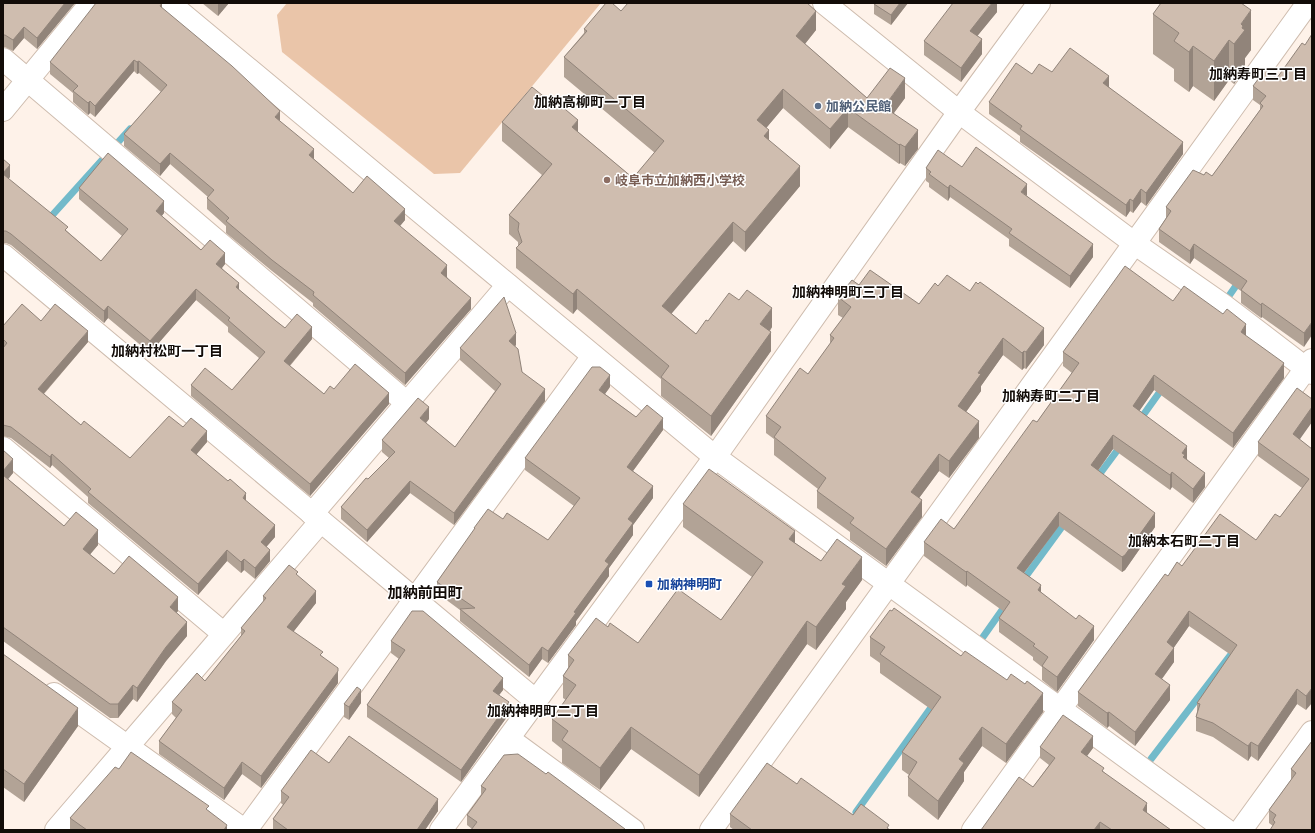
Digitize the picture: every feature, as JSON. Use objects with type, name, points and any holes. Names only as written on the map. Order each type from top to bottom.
[{"type":"street","points":[[3,110],[91,3]]},
{"type":"street","points":[[169,3],[715,457],[1226,830]]},
{"type":"street","points":[[824,3],[959,112],[1134,243],[1310,367],[973,830]]},
{"type":"street","points":[[441,830],[715,457],[959,112],[1039,3]]},
{"type":"street","points":[[711,830],[1308,3]]},
{"type":"street","points":[[3,59],[407,403]]},
{"type":"street","points":[[3,255],[536,701]]},
{"type":"street","points":[[56,830],[224,634],[407,403],[508,285]]},
{"type":"street","points":[[40,684],[245,830],[593,356]]},
{"type":"street","points":[[3,448],[224,634]]},
{"type":"street","points":[[1241,830],[1312,732]]},
{"type":"street","points":[[509,739],[633,830]]},
{"type":"shaded area","points":[[287,3],[601,3],[460,173],[434,174],[282,52],[277,15]]},
{"type":"building","points":[[3,3],[65,3],[37,38],[24,27],[13,40],[3,35]]},
{"type":"building","points":[[96,3],[162,3],[160,6],[232,66],[280,111],[275,117],[314,149],[309,155],[353,193],[367,176],[405,209],[394,221],[447,265],[441,273],[471,298],[405,373],[313,295],[314,292],[272,260],[226,221],[229,218],[207,198],[214,190],[170,153],[160,164],[124,134],[167,85],[139,61],[137,62],[134,60],[95,106],[90,101],[88,103],[73,91],[78,86],[50,62]]},
{"type":"building","points":[[606,3],[612,3],[621,11],[628,3],[807,3],[816,11],[796,36],[867,98],[890,68],[905,78],[884,107],[918,130],[905,147],[900,144],[899,145],[848,108],[830,129],[783,89],[757,120],[769,130],[764,136],[800,166],[745,232],[733,222],[662,306],[696,334],[729,293],[739,300],[747,290],[772,308],[760,324],[771,332],[711,416],[661,377],[669,366],[577,289],[573,294],[516,248],[522,242],[518,230],[519,223],[509,215],[552,164],[502,122],[532,87],[552,103],[554,100],[578,120],[572,127],[633,178],[664,141],[564,57],[587,31],[584,29]]},
{"type":"building","points":[[900,3],[891,15],[874,4]]},
{"type":"building","points":[[953,3],[992,3],[970,31],[982,39],[961,68],[924,41]]},
{"type":"building","points":[[1161,3],[1241,3],[1251,10],[1241,24],[1243,26],[1242,28],[1245,30],[1234,44],[1229,40],[1214,61],[1193,46],[1189,52],[1174,41],[1179,33],[1153,14]]},
{"type":"building","points":[[1312,34],[1312,322],[1304,333],[1241,290],[1247,281],[1194,244],[1190,251],[1159,229],[1171,211],[1166,207],[1193,170],[1204,175],[1206,172],[1212,176],[1263,106],[1260,103],[1266,96],[1253,86],[1265,70],[1277,78],[1302,43],[1305,45]]},
{"type":"building","points":[[1070,48],[1109,76],[1103,83],[1183,142],[1146,193],[1141,189],[1133,201],[1130,199],[1126,205],[1020,129],[1022,126],[989,102],[1016,63],[1032,74],[1039,64],[1052,72]]},
{"type":"building","points":[[976,147],[1027,184],[1021,192],[1093,244],[1070,276],[1009,233],[1012,229],[950,185],[948,188],[929,174],[931,172],[926,168],[938,150],[962,167]]},
{"type":"building","points":[[108,153],[164,201],[156,211],[201,250],[210,240],[225,253],[216,264],[239,283],[236,287],[285,328],[297,314],[312,327],[284,361],[324,394],[330,386],[334,389],[355,364],[389,393],[310,484],[191,385],[205,368],[232,390],[265,352],[228,320],[230,318],[196,289],[150,341],[108,306],[104,311],[11,234],[3,231],[3,174],[68,227],[65,230],[101,261],[128,229],[79,188]]},
{"type":"building","points":[[3,159],[10,165],[3,173]]},
{"type":"building","points":[[1125,266],[1173,301],[1184,286],[1223,314],[1227,309],[1246,324],[1241,332],[1284,363],[1233,433],[1154,375],[1133,406],[1187,446],[1182,453],[1185,455],[1183,457],[1205,473],[1193,489],[1172,472],[1170,475],[1113,435],[1091,465],[1155,513],[1125,555],[1122,557],[1059,512],[1017,568],[1041,585],[1038,590],[1076,619],[1079,615],[1094,626],[1057,677],[1042,666],[1048,657],[1033,646],[1035,644],[999,618],[1010,602],[924,542],[941,519],[954,529],[1033,420],[1037,422],[1079,363],[1063,352]]},
{"type":"building","points":[[870,270],[919,304],[935,283],[938,286],[947,275],[970,291],[976,282],[978,284],[980,282],[1044,328],[1026,352],[1024,351],[1022,353],[1003,338],[978,373],[981,374],[958,406],[979,421],[949,461],[939,454],[911,492],[922,500],[886,549],[850,523],[854,518],[817,491],[826,478],[774,437],[781,427],[766,416],[800,368],[808,374],[834,338],[830,335],[851,307],[838,297],[852,280],[859,285]]},
{"type":"building","points":[[504,297],[516,333],[509,341],[518,349],[522,372],[545,389],[454,513],[410,481],[367,530],[341,507],[366,478],[368,479],[395,452],[382,440],[418,398],[429,407],[420,418],[455,447],[501,384],[460,348]]},
{"type":"building","points":[[22,304],[41,321],[55,304],[88,331],[38,389],[81,425],[84,421],[130,458],[169,416],[183,427],[191,418],[207,431],[191,450],[228,481],[230,479],[246,493],[243,498],[275,525],[261,542],[270,550],[255,568],[244,559],[241,562],[227,550],[198,584],[88,492],[91,489],[52,454],[50,457],[11,427],[3,425],[3,348],[7,343],[3,339],[3,326]]},
{"type":"building","points":[[592,367],[600,367],[610,375],[599,390],[636,417],[647,405],[663,418],[627,467],[653,486],[628,519],[633,523],[605,561],[609,564],[574,612],[576,613],[548,651],[542,647],[529,665],[460,609],[475,608],[437,582],[488,509],[503,519],[507,513],[548,540],[580,498],[525,458]]},
{"type":"building","points":[[1297,388],[1312,399],[1312,407],[1293,434],[1312,449],[1312,688],[1306,696],[1297,689],[1258,746],[1251,742],[1248,746],[1213,723],[1196,717],[1200,704],[1197,703],[1237,645],[1189,611],[1167,642],[1174,648],[1155,674],[1170,685],[1135,732],[1109,712],[1107,713],[1078,692],[1165,574],[1168,576],[1177,562],[1182,566],[1220,514],[1256,540],[1275,514],[1280,517],[1309,479],[1258,442]]},
{"type":"building","points":[[3,450],[13,459],[3,471]]},
{"type":"building","points":[[709,469],[795,531],[789,539],[821,561],[837,539],[862,557],[842,584],[846,586],[816,627],[807,621],[699,775],[631,727],[600,768],[562,740],[568,731],[552,719],[576,685],[563,676],[574,660],[568,655],[596,618],[608,627],[610,623],[638,643],[678,589],[721,620],[763,562],[683,504]]},
{"type":"building","points":[[3,475],[64,526],[76,512],[98,530],[83,549],[114,574],[129,556],[178,597],[170,607],[187,622],[166,647],[137,688],[133,685],[118,704],[110,704],[3,627]]},
{"type":"building","points":[[289,565],[298,572],[296,574],[316,591],[287,627],[323,652],[320,655],[338,668],[338,671],[261,776],[242,762],[224,788],[159,741],[182,710],[172,702],[197,673],[205,681],[245,631],[241,628],[266,598],[263,596]]},
{"type":"building","points":[[894,608],[961,656],[965,651],[1007,680],[1011,674],[1025,684],[1027,681],[1043,693],[1006,744],[982,727],[959,759],[964,763],[938,801],[908,777],[917,762],[902,752],[941,697],[880,654],[885,647],[870,637],[890,610],[892,611]]},
{"type":"building","points":[[412,611],[423,611],[503,678],[493,691],[509,702],[461,770],[367,705],[405,650],[391,641]]},
{"type":"building","points":[[3,654],[78,708],[24,784],[3,769]]},
{"type":"building","points":[[357,687],[361,690],[349,707],[344,704]]},
{"type":"building","points":[[1063,715],[1093,736],[1081,752],[1104,768],[1102,771],[1147,803],[1143,810],[1171,830],[1112,830],[1100,822],[1094,830],[981,830],[1019,777],[1033,787],[1055,758],[1040,747]]},
{"type":"building","points":[[349,736],[438,799],[417,830],[288,830],[273,819],[289,797],[281,791],[311,750],[329,763]]},
{"type":"building","points":[[1312,741],[1312,830],[1270,830],[1275,822],[1273,820],[1276,815],[1269,810],[1296,773],[1291,769]]},
{"type":"building","points":[[131,752],[209,806],[206,809],[227,825],[224,830],[87,830],[70,818],[115,767],[119,769]]},
{"type":"building","points":[[518,754],[546,774],[548,772],[625,830],[471,830],[477,822],[467,815],[486,789],[481,786],[504,755]]},
{"type":"building","points":[[767,763],[797,784],[801,778],[853,815],[861,804],[889,825],[887,828],[890,830],[752,830],[730,814]]},
{"type":"waterway","points":[[47,221],[130,129]]},
{"type":"waterway","points":[[1224,303],[1240,280]]},
{"type":"waterway","points":[[1139,421],[1164,386]]},
{"type":"waterway","points":[[1096,479],[1122,444]]},
{"type":"waterway","points":[[1021,583],[1067,520]]},
{"type":"waterway","points":[[983,637],[1007,603]]},
{"type":"waterway","points":[[1151,759],[1236,648]]},
{"type":"waterway","points":[[856,812],[935,702]]},
{"type":"place","name":"加納公民館","points":[[818,106]]},
{"type":"place","name":"岐阜市立加納西小学校","points":[[607,180]]},
{"type":"place","name":"加納神明町","points":[[649,584]]},
{"type":"district","name":"加納寿町三丁目","points":[[1258,74]]},
{"type":"district","name":"加納高柳町一丁目","points":[[590,102]]},
{"type":"district","name":"加納神明町三丁目","points":[[848,292]]},
{"type":"district","name":"加納村松町一丁目","points":[[167,351]]},
{"type":"district","name":"加納寿町二丁目","points":[[1051,396]]},
{"type":"district","name":"加納本石町二丁目","points":[[1184,541]]},
{"type":"district","name":"加納前田町","points":[[425,593]]},
{"type":"district","name":"加納神明町二丁目","points":[[543,711]]}]
